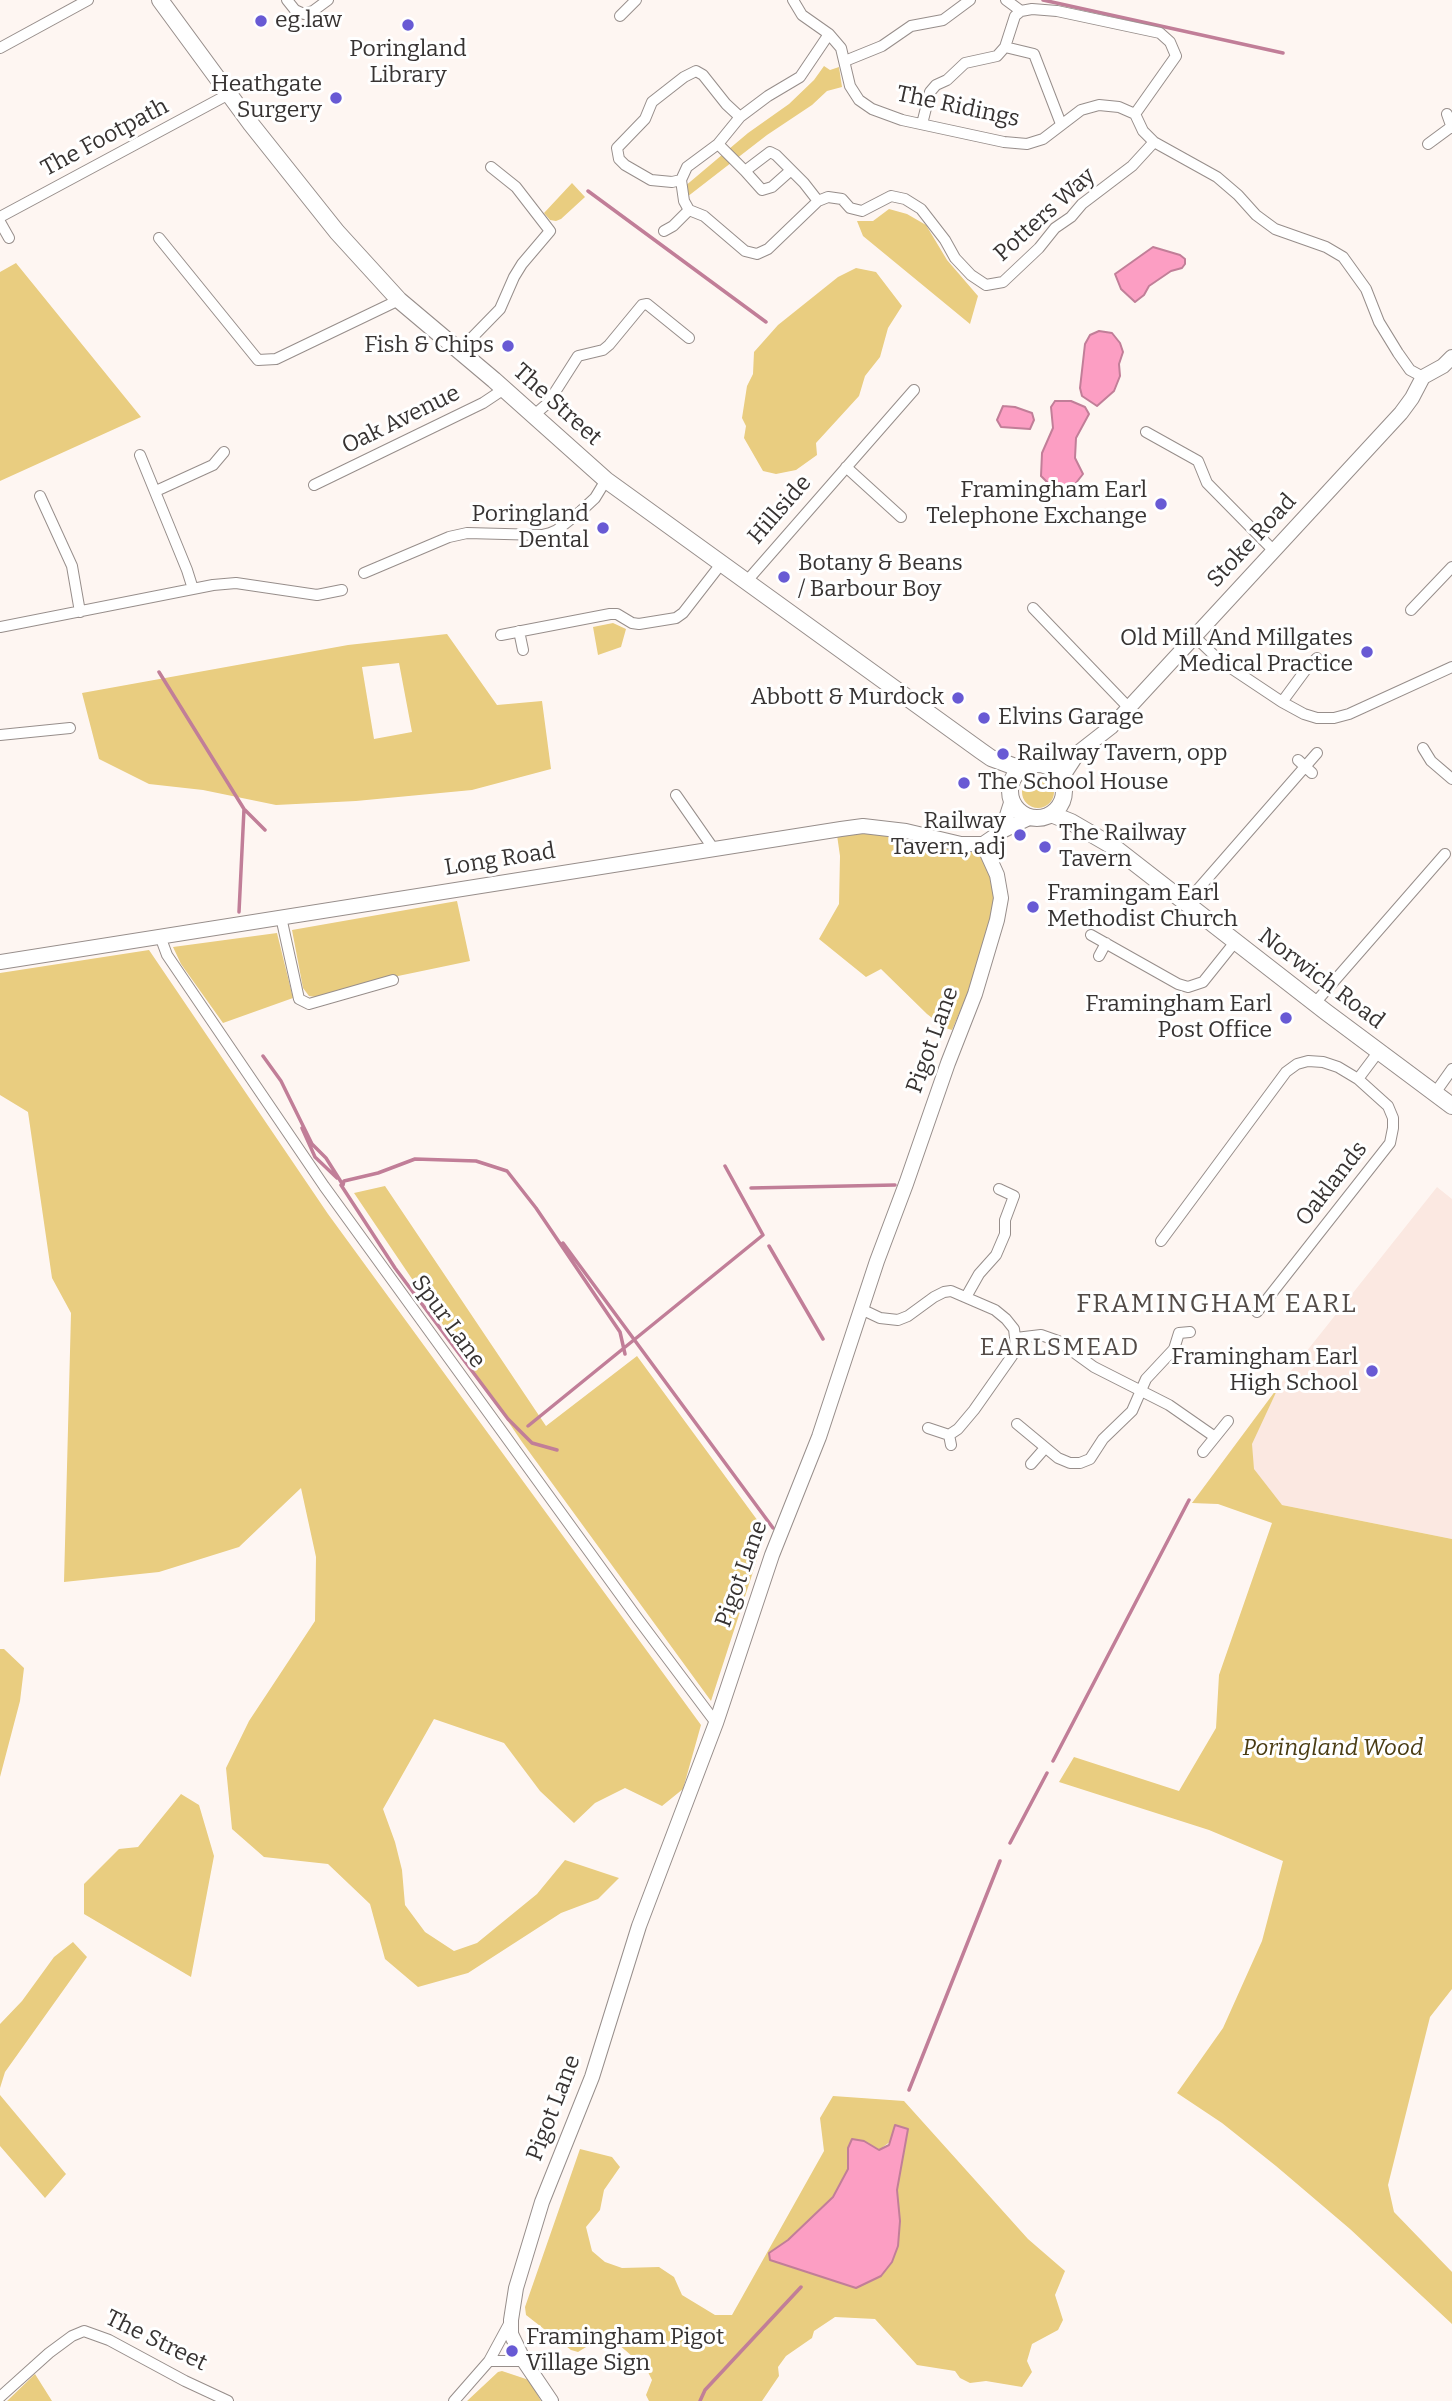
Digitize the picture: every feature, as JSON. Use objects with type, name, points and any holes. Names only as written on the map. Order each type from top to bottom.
[{"type":"main road","name":"The Street","points":[[164,2],[229,94],[337,232],[399,300],[460,350],[606,480],[991,758],[1021,769],[1032,764],[1046,765]]},
{"type":"main road","name":"The Street","points":[[991,758],[1022,814],[1031,817]]},
{"type":"main road","points":[[1031,817],[1041,818],[1051,814],[1061,803],[1063,786],[1055,771],[1046,765]]},
{"type":"main road","points":[[1011,793],[1014,777],[1021,769]]},
{"type":"main road","name":"Norwich Road","points":[[1063,786],[1071,807],[1097,837]]},
{"type":"main road","name":"Norwich Road","points":[[1051,814],[1071,822],[1114,847],[1452,1106]]},
{"type":"street","points":[[1,45],[88,0]]},
{"type":"street","points":[[287,0],[295,10],[304,14],[328,0]]},
{"type":"street","points":[[620,16],[634,5],[636,0]]},
{"type":"street","name":"The Ridings","points":[[793,0],[802,15],[829,34],[841,48],[850,86],[859,100],[872,109],[922,124],[1004,142],[1027,144],[1043,139],[1081,110],[1098,105],[1119,107],[1135,114]]},
{"type":"street","points":[[845,61],[882,46],[911,26],[943,20],[970,0]]},
{"type":"street","points":[[1006,0],[1021,11],[1057,11],[1160,33],[1170,41],[1176,56],[1135,114],[1143,131],[1154,142],[1217,177],[1256,215],[1275,229],[1326,247],[1343,257],[1366,289],[1379,322],[1398,353],[1410,370],[1423,377]]},
{"type":"street","points":[[922,124],[930,92],[936,85],[947,80],[965,62],[998,56],[1005,47],[1015,16],[1021,11]]},
{"type":"street","points":[[745,172],[770,152],[804,183],[818,201],[768,248],[757,254],[745,251],[704,216],[689,210],[684,201],[681,180],[687,167],[718,144],[740,117],[800,77],[829,34]]},
{"type":"street","points":[[1005,47],[1034,54],[1061,124]]},
{"type":"street","points":[[681,180],[651,180],[619,159],[617,148],[645,119],[652,102],[684,76],[696,71],[703,75],[740,117]]},
{"type":"street","name":"The Footpath","points":[[9,238],[0,220],[229,94]]},
{"type":"street","points":[[1428,144],[1452,127],[1447,114]]},
{"type":"street","name":"Potters Way","points":[[818,201],[828,197],[842,199],[850,208],[862,211],[891,196],[905,199],[921,209],[955,258],[971,275],[986,285],[1003,282],[1039,248],[1055,228],[1132,166],[1154,142]]},
{"type":"street","points":[[718,144],[762,190],[772,187],[790,171]]},
{"type":"street","points":[[460,350],[500,309],[522,264],[551,231],[516,187],[491,167]]},
{"type":"street","points":[[664,231],[689,210]]},
{"type":"street","points":[[159,238],[258,360],[276,359],[399,300]]},
{"type":"street","points":[[533,416],[548,403],[578,356],[603,350],[642,305],[647,304],[690,338]]},
{"type":"street","name":"Stoke Road","points":[[1046,765],[1079,752],[1111,727],[1401,413],[1423,377],[1443,366],[1452,357]]},
{"type":"street","name":"Oak Avenue","points":[[314,485],[483,404],[504,389]]},
{"type":"street","name":"Hillside","points":[[746,582],[914,390]]},
{"type":"street","points":[[1146,432],[1198,461],[1207,483],[1274,551]]},
{"type":"street","points":[[156,491],[213,465],[224,452]]},
{"type":"street","points":[[140,455],[193,589]]},
{"type":"street","points":[[846,467],[901,517]]},
{"type":"street","points":[[364,573],[449,537],[467,533],[550,533],[563,526],[595,498],[606,480]]},
{"type":"street","points":[[40,496],[72,566],[80,612]]},
{"type":"street","points":[[501,635],[617,614],[639,624],[676,618],[683,613],[721,564]]},
{"type":"street","points":[[1411,610],[1452,569]]},
{"type":"street","points":[[0,628],[193,589],[236,583],[317,595],[342,590]]},
{"type":"street","points":[[1034,608],[1129,708]]},
{"type":"street","points":[[519,631],[523,650]]},
{"type":"street","points":[[1194,636],[1219,660],[1282,702],[1317,718],[1334,718],[1349,714],[1452,667]]},
{"type":"street","points":[[1282,702],[1317,658]]},
{"type":"street","points":[[0,735],[70,728]]},
{"type":"street","points":[[1423,748],[1431,761],[1452,779]]},
{"type":"street","name":"Stoke Road","points":[[1063,786],[1079,752]]},
{"type":"street","points":[[1186,903],[1317,753]]},
{"type":"street","points":[[1002,831],[1011,793]]},
{"type":"street","points":[[676,795],[713,848]]},
{"type":"street","points":[[983,844],[1031,817]]},
{"type":"street","name":"Long Road","points":[[0,962],[863,826],[906,831],[961,844],[983,844]]},
{"type":"street","name":"Pigot Lane","points":[[510,2320],[516,2288],[542,2202],[592,2077],[639,1926],[716,1723],[750,1616],[821,1430],[861,1309],[975,994],[1001,898],[997,875],[983,844]]},
{"type":"street","points":[[1315,1003],[1445,854]]},
{"type":"street","points":[[281,918],[299,999],[309,1004],[393,980]]},
{"type":"street","points":[[1091,935],[1188,987],[1203,982],[1235,942]]},
{"type":"street","name":"Spur Lane","points":[[160,936],[167,955],[324,1186],[716,1723]]},
{"type":"street","points":[[1099,956],[1106,943]]},
{"type":"street","points":[[1358,1080],[1379,1051]]},
{"type":"street","name":"Oaklands","points":[[1161,1241],[1286,1072],[1297,1064],[1308,1061],[1323,1062],[1338,1067],[1358,1080],[1388,1106],[1393,1118],[1390,1143],[1257,1312]]},
{"type":"street","points":[[1435,1093],[1452,1069]]},
{"type":"street","points":[[967,1297],[979,1274],[996,1255],[1005,1234],[1005,1220],[1019,1197],[999,1189]]},
{"type":"street","points":[[861,1309],[880,1318],[898,1320],[944,1292],[951,1292],[995,1310],[1014,1329],[1016,1346],[1012,1356],[950,1440],[928,1428]]},
{"type":"street","points":[[1017,1424],[1045,1448],[1070,1463],[1090,1459],[1103,1439],[1132,1411],[1146,1379],[1174,1349],[1180,1332]]},
{"type":"street","points":[[1016,1338],[1041,1335],[1058,1340],[1094,1367],[1169,1405],[1215,1437]]},
{"type":"street","points":[[1203,1452],[1228,1422]]},
{"type":"street","points":[[1031,1464],[1045,1448]]},
{"type":"street","points":[[510,2320],[511,2334],[524,2361],[551,2401]]},
{"type":"street","points":[[454,2401],[489,2361],[510,2320]]},
{"type":"street","name":"The Street","points":[[0,2397],[49,2353],[72,2336],[84,2331],[109,2340],[228,2401]]},
{"type":"street","points":[[489,2361],[524,2361]]},
{"type":"shaded area","points":[[1153,247],[1180,255],[1185,259],[1185,264],[1149,286],[1144,295],[1135,302],[1121,289],[1115,274]]},
{"type":"shaded area","points":[[1099,331],[1112,333],[1123,352],[1119,364],[1120,376],[1114,391],[1097,406],[1082,396],[1080,388],[1085,344],[1090,335]]},
{"type":"shaded area","points":[[1055,401],[1071,401],[1085,407],[1089,414],[1076,438],[1075,458],[1083,474],[1072,488],[1052,487],[1041,476],[1042,453],[1053,428],[1051,407]]},
{"type":"shaded area","points":[[1003,406],[1032,413],[1034,420],[1030,429],[1001,427],[997,420]]},
{"type":"shaded area","name":"Framingham Earl High School","points":[[1437,1187],[1452,1199],[1452,1539],[1282,1505],[1192,1503],[1279,1386]]},
{"type":"shaded area","points":[[895,2125],[908,2129],[897,2190],[900,2221],[898,2246],[892,2262],[881,2276],[856,2288],[770,2260],[769,2253],[788,2240],[833,2197],[848,2169],[848,2148],[852,2139],[864,2141],[879,2150],[889,2145]]},
{"type":"green space","points":[[824,66],[830,70],[839,67],[842,87],[827,91],[812,105],[767,135],[687,197],[684,187],[748,133],[789,104],[814,80]]},
{"type":"green space","points":[[572,183],[585,197],[561,219],[550,220],[544,213]]},
{"type":"green space","points":[[889,209],[907,214],[926,225],[947,260],[978,296],[970,324],[863,236],[857,221],[873,221]]},
{"type":"green space","points":[[16,263],[141,417],[0,481],[0,272]]},
{"type":"green space","points":[[856,268],[876,272],[902,306],[888,328],[880,357],[865,376],[859,396],[816,443],[817,455],[796,470],[776,474],[763,471],[744,438],[746,426],[742,418],[747,386],[753,374],[754,352],[778,325],[838,277]]},
{"type":"green space","points":[[613,623],[626,629],[621,647],[598,655],[593,627]]},
{"type":"green space","points":[[447,634],[497,705],[542,701],[551,769],[472,790],[356,801],[276,805],[203,790],[149,784],[99,759],[82,693],[348,645]],"holes":[[[399,663],[412,732],[374,739],[362,667]]]},
{"type":"green space","points":[[1038,776],[1049,781],[1054,792],[1049,803],[1038,808],[1027,803],[1022,792],[1027,781]]},
{"type":"green space","points":[[884,833],[976,848],[987,869],[996,906],[966,997],[952,1030],[927,1014],[881,969],[866,977],[819,939],[839,904],[840,856],[837,835]]},
{"type":"green space","points":[[457,901],[470,961],[316,997],[309,996],[303,988],[292,930]]},
{"type":"green space","points":[[277,933],[293,998],[223,1023],[181,964],[173,947]]},
{"type":"green space","points":[[149,950],[328,1214],[701,1725],[683,1789],[662,1806],[625,1788],[595,1803],[574,1823],[540,1791],[504,1743],[434,1719],[383,1809],[402,1870],[405,1905],[425,1932],[454,1951],[477,1943],[537,1894],[565,1860],[619,1878],[598,1899],[561,1913],[468,1973],[418,1987],[385,1959],[370,1904],[328,1864],[264,1857],[232,1829],[226,1768],[249,1721],[315,1621],[316,1557],[301,1488],[239,1547],[159,1572],[64,1582],[71,1313],[52,1278],[28,1112],[0,1095],[0,973]]},
{"type":"green space","points":[[385,1186],[546,1426],[637,1356],[766,1532],[711,1701],[522,1442],[354,1193]]},
{"type":"green space","name":"Poringland Wood","points":[[1279,1386],[1252,1444],[1254,1469],[1282,1505],[1452,1539],[1452,1989],[1430,2017],[1388,2185],[1394,2212],[1452,2272],[1452,2324],[1350,2229],[1276,2166],[1222,2123],[1177,2093],[1223,2028],[1262,1941],[1283,1861],[1209,1830],[1059,1782],[1074,1757],[1179,1791],[1216,1728],[1219,1675],[1272,1523],[1218,1504],[1192,1503]]},
{"type":"green space","points":[[0,1649],[4,1649],[24,1668],[20,1701],[0,1777]]},
{"type":"green space","points":[[181,1794],[199,1805],[214,1856],[191,1977],[84,1914],[84,1884],[119,1849],[138,1847]]},
{"type":"green space","points":[[73,1942],[87,1957],[5,2072],[0,2088],[0,2024],[22,2001],[54,1957]]},
{"type":"green space","points":[[0,2095],[66,2174],[45,2198],[0,2146]]},
{"type":"green space","points":[[833,2096],[904,2101],[1028,2239],[1065,2271],[1055,2295],[1063,2320],[1058,2330],[1032,2344],[1027,2361],[1032,2372],[1022,2387],[986,2381],[970,2383],[960,2378],[955,2371],[917,2365],[875,2319],[835,2317],[814,2331],[812,2338],[786,2356],[778,2367],[779,2376],[762,2401],[649,2401],[646,2395],[652,2380],[646,2368],[611,2338],[599,2339],[578,2352],[571,2350],[526,2315],[525,2307],[580,2149],[612,2157],[620,2167],[604,2190],[600,2210],[586,2227],[592,2251],[605,2262],[622,2268],[659,2267],[674,2277],[682,2295],[715,2315],[732,2315],[824,2151],[820,2118]],"holes":[[[907,2129],[897,2190],[900,2221],[892,2262],[881,2275],[856,2288],[769,2253],[788,2240],[833,2197],[848,2169],[848,2148],[864,2141],[879,2150]]]},
{"type":"green space","points":[[502,2371],[529,2380],[541,2401],[467,2401]]},
{"type":"green space","points":[[35,2374],[52,2401],[7,2401]]},
{"type":"waterway","points":[[1043,0],[1283,53]]},
{"type":"waterway","points":[[588,191],[766,322]]},
{"type":"waterway","points":[[159,672],[244,809],[265,830]]},
{"type":"waterway","points":[[239,912],[244,809]]},
{"type":"waterway","points":[[263,1056],[281,1081],[312,1144],[326,1158],[343,1185],[344,1181],[378,1173],[415,1159],[476,1161],[507,1171],[536,1208],[620,1332],[625,1354]]},
{"type":"waterway","points":[[302,1128],[315,1157],[337,1178]]},
{"type":"waterway","points":[[528,1426],[763,1235],[725,1166]]},
{"type":"waterway","points":[[341,1185],[395,1268],[508,1419],[532,1443],[557,1450]]},
{"type":"waterway","points":[[751,1188],[895,1185]]},
{"type":"waterway","points":[[563,1243],[773,1528]]},
{"type":"waterway","points":[[769,1246],[823,1339]]},
{"type":"waterway","points":[[1053,1761],[1189,1500]]},
{"type":"waterway","points":[[1010,1843],[1047,1773]]},
{"type":"waterway","points":[[909,2090],[1000,1861]]},
{"type":"waterway","points":[[700,2401],[705,2390],[801,2287]]},
{"type":"place","name":"eg.law","points":[[261,21]]},
{"type":"place","name":"Poringland Library","points":[[408,25]]},
{"type":"place","name":"Heathgate Surgery","points":[[336,98]]},
{"type":"place","name":"Fish & Chips","points":[[508,346]]},
{"type":"place","name":"Framingham Earl Telephone Exchange","points":[[1161,504]]},
{"type":"place","name":"Poringland Dental","points":[[603,528]]},
{"type":"place","name":"Botany & Beans / Barbour Boy","points":[[784,577]]},
{"type":"place","name":"Old Mill And Millgates Medical Practice","points":[[1367,652]]},
{"type":"place","name":"Abbott & Murdock","points":[[958,698]]},
{"type":"place","name":"Elvins Garage","points":[[984,718]]},
{"type":"place","name":"Railway Tavern, opp","points":[[1003,754]]},
{"type":"place","name":"The School House","points":[[964,783]]},
{"type":"place","name":"Railway Tavern, adj","points":[[1020,835]]},
{"type":"place","name":"The Railway Tavern","points":[[1045,847]]},
{"type":"place","name":"Framingam Earl Methodist Church","points":[[1033,907]]},
{"type":"place","name":"Framingham Earl Post Office","points":[[1286,1018]]},
{"type":"place","name":"Framingham Earl High School","points":[[1372,1371]]},
{"type":"place","name":"Framingham Pigot Village Sign","points":[[512,2351]]},
{"type":"district","name":"FRAMINGHAM EARL","points":[[1217,1305]]},
{"type":"district","name":"EARLSMEAD","points":[[1060,1348]]}]
